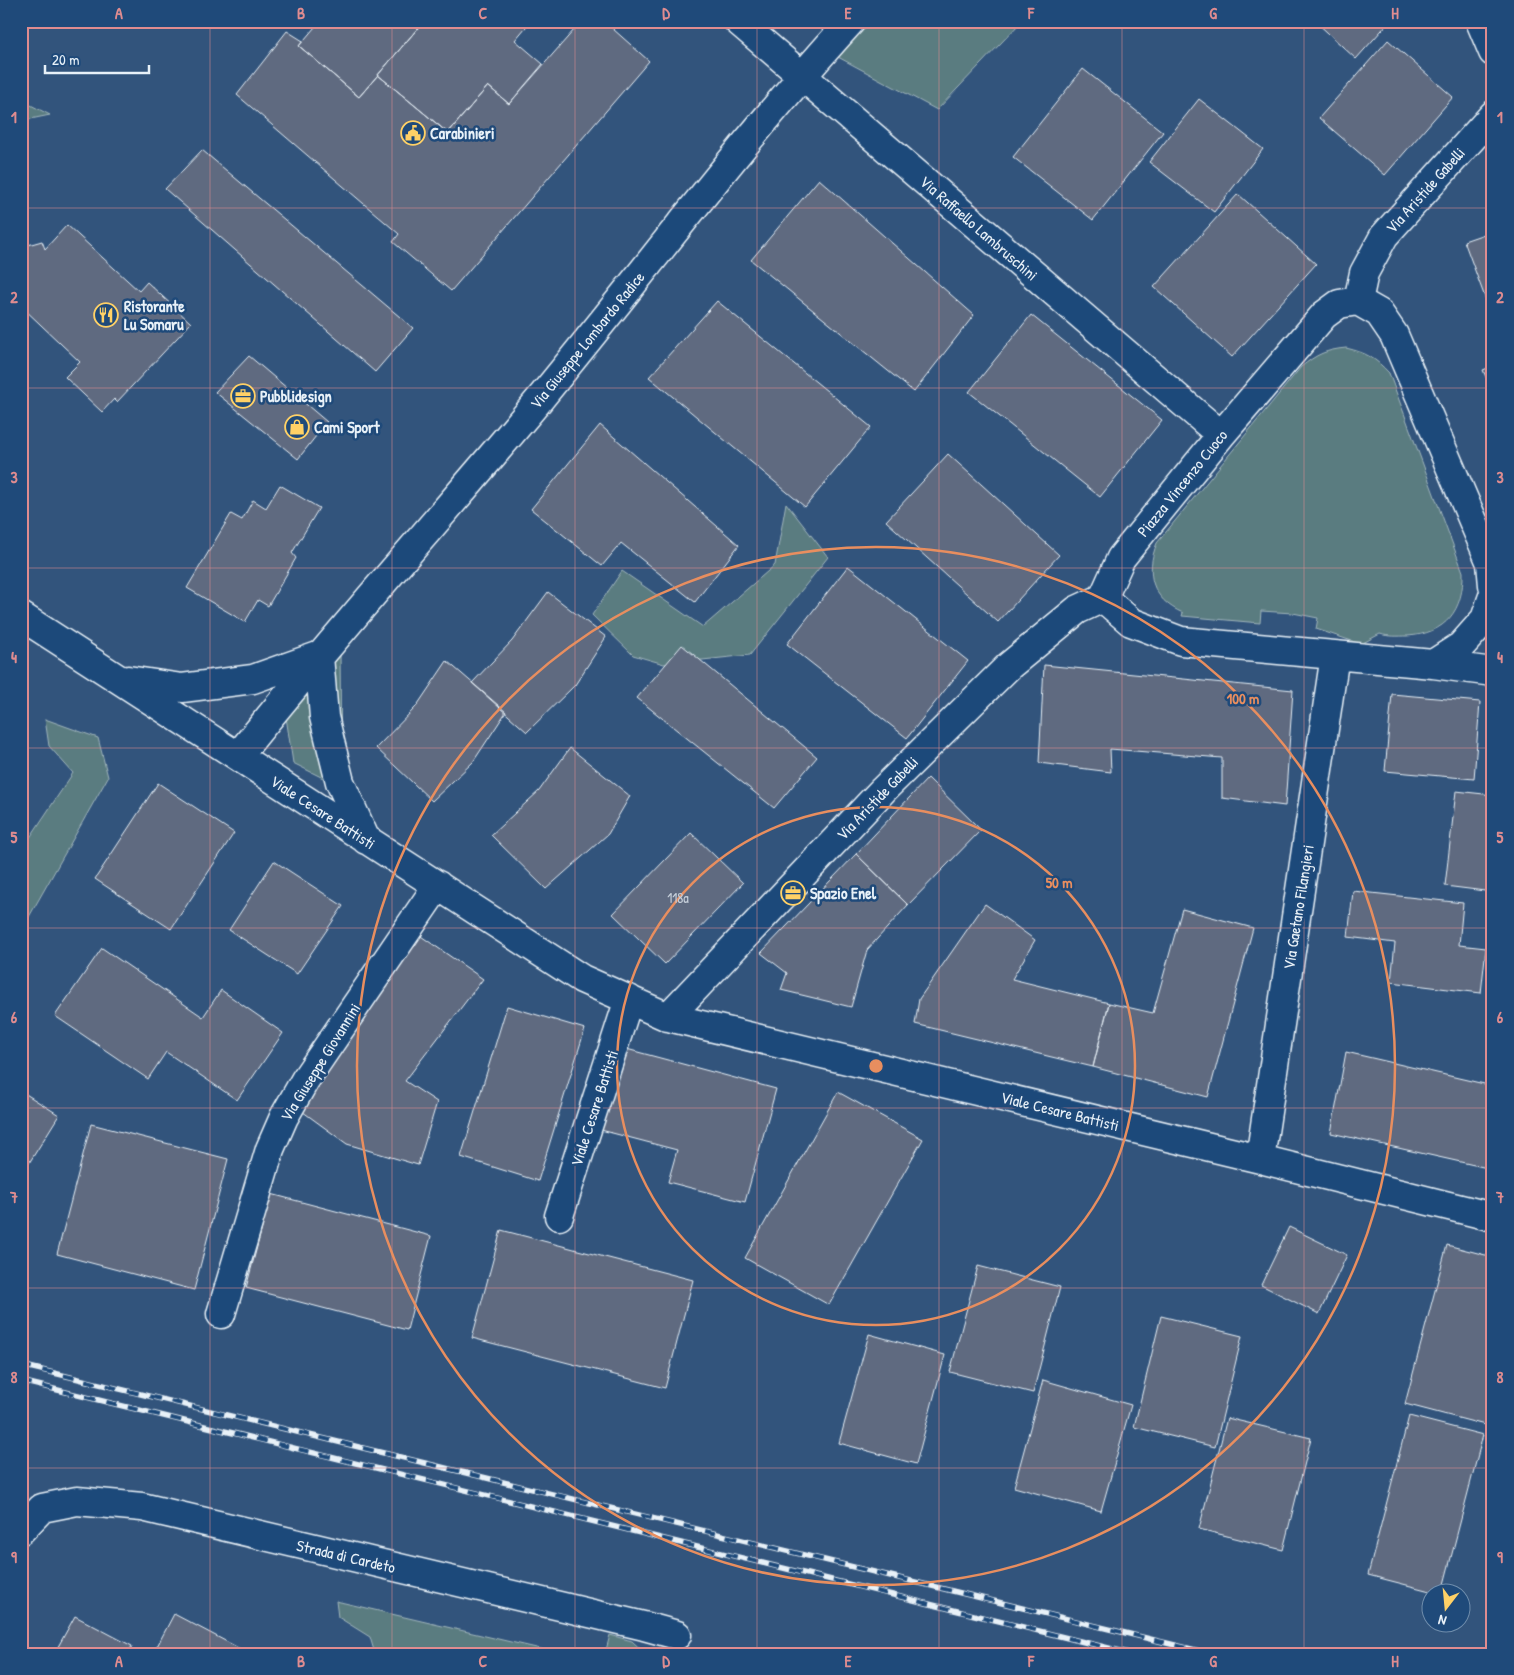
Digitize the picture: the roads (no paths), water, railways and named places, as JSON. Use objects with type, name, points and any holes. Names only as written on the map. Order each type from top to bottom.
[{"type":"street","name":"Via Raffaello Lambruschini","points":[[738,21],[1221,435]]},
{"type":"street","name":"Via Giuseppe Lombardo Radice","points":[[238,756],[319,656],[538,401],[801,76],[851,21]]},
{"type":"street","points":[[1480,21],[1493,52]]},
{"type":"street","name":"Via Aristide Gabelli","points":[[1358,301],[1364,273],[1384,236],[1493,115]]},
{"type":"street","points":[[1358,301],[1379,313],[1394,334],[1491,563],[1493,585]]},
{"type":"street","name":"Piazza Vincenzo Cuoco","points":[[1103,598],[1121,558],[1221,435],[1324,315],[1339,304],[1358,301]]},
{"type":"street","points":[[1433,664],[1461,646],[1479,626],[1485,619],[1493,596]]},
{"type":"street","points":[[1103,598],[1131,622],[1181,641],[1433,664],[1493,672]]},
{"type":"street","name":"Via Aristide Gabelli","points":[[668,1016],[883,790],[1009,666],[1077,610],[1103,598]]},
{"type":"street","name":"Viale Cesare Battisti","points":[[21,616],[582,979],[668,1016],[1493,1217]]},
{"type":"street","name":"Via Gaetano Filangieri","points":[[1260,1159],[1336,655]]},
{"type":"street","points":[[118,679],[182,688],[200,686],[253,679],[319,656],[324,717],[340,782],[366,840]]},
{"type":"street","name":"Via Giuseppe Giovannini","points":[[221,1314],[270,1150],[284,1117],[305,1080],[438,885]]},
{"type":"street","name":"Viale Cesare Battisti","points":[[559,1216],[629,999]]},
{"type":"street","name":"Strada di Cardeto","points":[[21,1530],[42,1508],[77,1501],[142,1507],[634,1624],[677,1636]]},
{"type":"railway","points":[[21,1365],[1212,1654]]},
{"type":"railway","points":[[21,1381],[1133,1654]]},
{"type":"place","name":"Carabinieri","points":[[413,133]]},
{"type":"place","name":"Ristorante Lu Somaru","points":[[106,315]]},
{"type":"place","name":"Pubblidesign","points":[[243,396]]},
{"type":"place","name":"Cami Sport","points":[[297,427]]},
{"type":"place","name":"Spazio Enel","points":[[793,893]]}]
